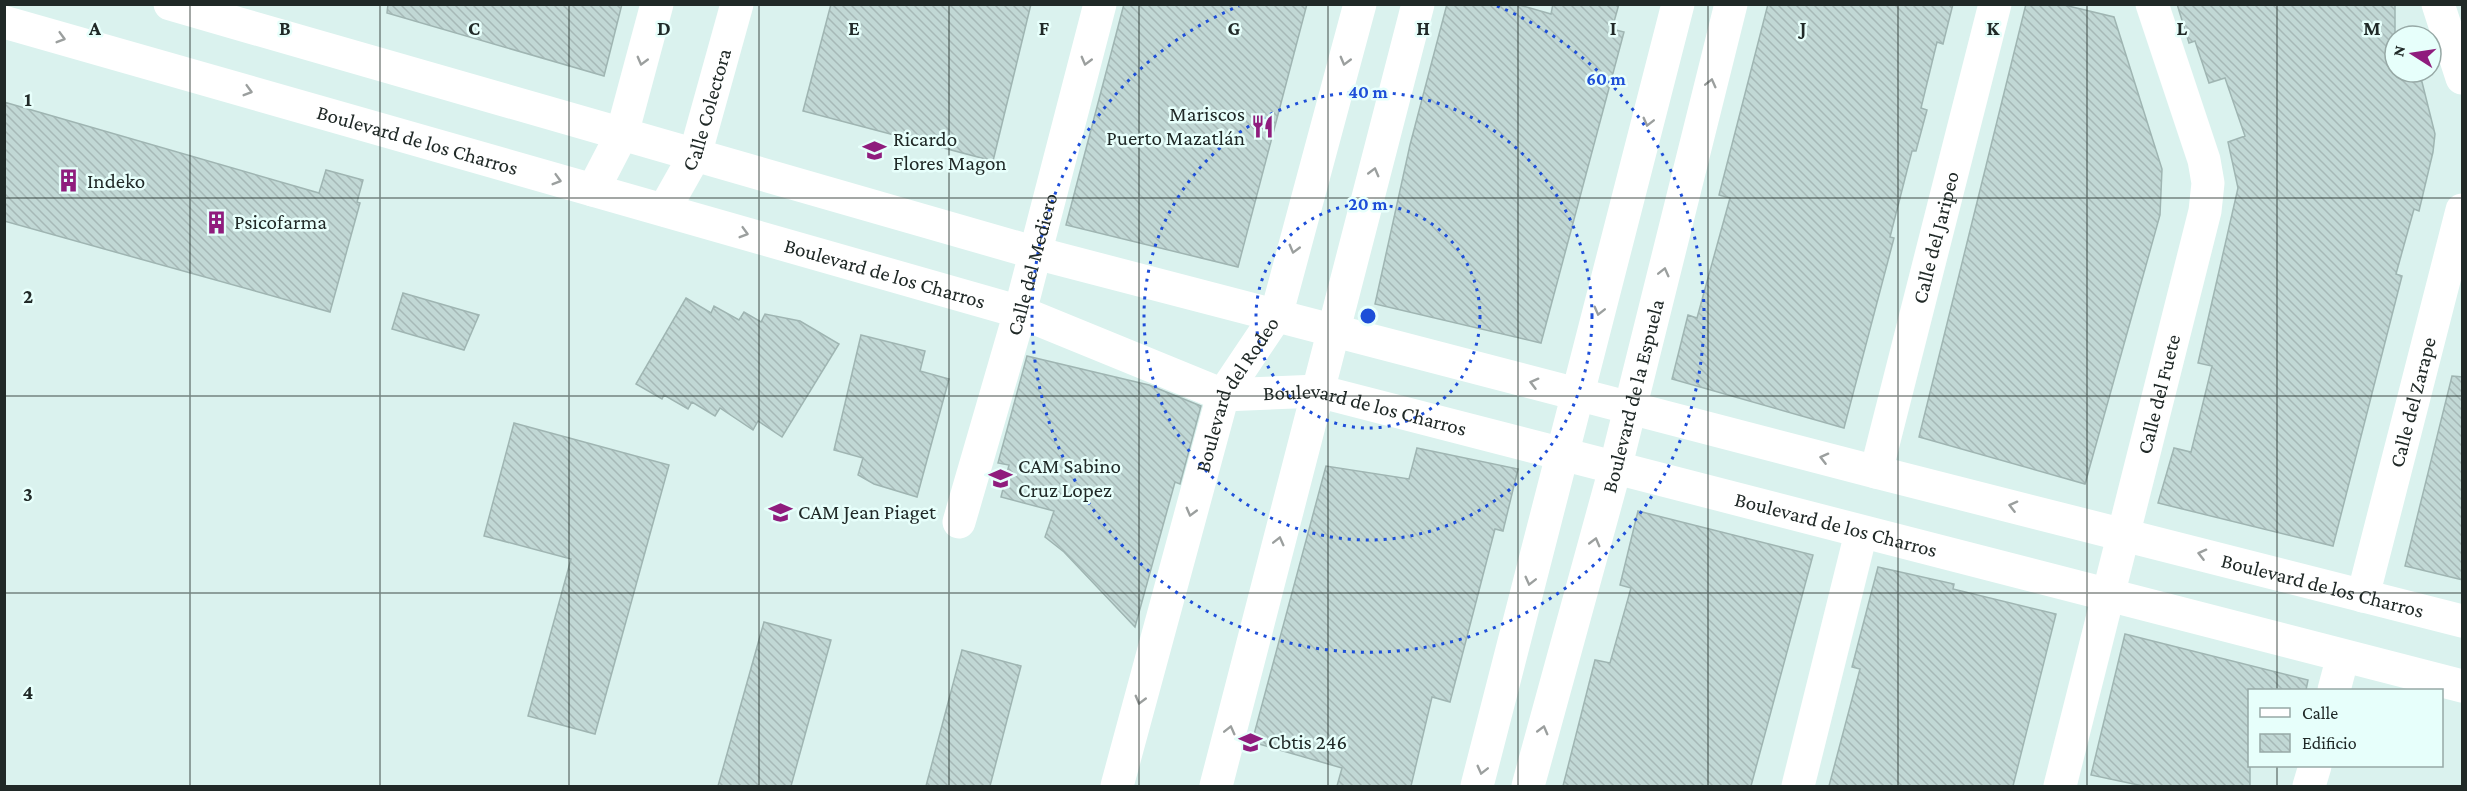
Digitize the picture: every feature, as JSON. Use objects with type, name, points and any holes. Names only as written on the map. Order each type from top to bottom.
[{"type":"street","name":"Boulevard de los Charros","points":[[170,4],[1036,253],[1876,472],[2463,621]]},
{"type":"street","points":[[594,190],[622,134],[657,4]]},
{"type":"street","name":"Calle Colectora","points":[[664,210],[695,155],[736,4]]},
{"type":"street","name":"Calle del Mediero","points":[[959,522],[1020,312],[1100,4]]},
{"type":"street","name":"Boulevard del Rodeo","points":[[1117,786],[1223,395],[1276,316],[1360,4]]},
{"type":"street","points":[[1216,786],[1418,4]]},
{"type":"street","points":[[1477,786],[1678,4]]},
{"type":"street","name":"Boulevard de la Espuela","points":[[1528,786],[1615,469],[1731,4]]},
{"type":"street","name":"Calle del Jaripeo","points":[[1876,472],[1995,4]]},
{"type":"street","name":"Calle del Fuete","points":[[2060,786],[2205,211],[2208,183],[2204,160],[2152,4]]},
{"type":"street","points":[[2438,4],[2463,78]]},
{"type":"street","name":"Boulevard de los Charros","points":[[4,21],[1020,312],[1223,395],[1318,391],[2463,686]]},
{"type":"street","name":"Calle del Zarape","points":[[2363,596],[2463,210]]},
{"type":"street","points":[[1798,786],[1862,533]]},
{"type":"street","points":[[2334,689],[2343,656]]},
{"type":"street","points":[[2309,786],[2314,767]]},
{"type":"building","points":[[388,4],[622,4],[604,76],[387,13]]},
{"type":"building","points":[[831,4],[1031,4],[993,161],[803,111]]},
{"type":"building","points":[[1124,4],[1307,4],[1238,267],[1066,225]]},
{"type":"building","points":[[1447,4],[1516,4],[1551,14],[1553,4],[1619,4],[1612,29],[1624,32],[1541,343],[1375,304],[1410,145]]},
{"type":"building","points":[[1768,4],[1953,4],[1943,44],[1937,42],[1921,108],[1927,110],[1916,151],[1912,151],[1890,237],[1894,238],[1844,428],[1672,379],[1688,315],[1697,318],[1730,198],[1719,195]]},
{"type":"building","points":[[2026,4],[2060,4],[2114,17],[2162,169],[2160,215],[2085,484],[1919,437]]},
{"type":"building","points":[[2177,4],[2395,4],[2395,24],[2383,24],[2383,84],[2422,84],[2435,134],[2433,152],[2419,211],[2414,209],[2396,274],[2402,276],[2333,546],[2158,503],[2174,448],[2191,452],[2212,366],[2198,363],[2238,188],[2228,142],[2245,136],[2225,78],[2209,83],[2195,41],[2189,43]]},
{"type":"building","points":[[4,102],[319,193],[326,170],[363,180],[357,202],[360,203],[330,312],[4,221]]},
{"type":"building","points":[[403,293],[479,315],[464,350],[392,329]]},
{"type":"building","points":[[686,298],[711,313],[714,306],[739,320],[744,312],[761,322],[765,314],[800,321],[839,344],[782,437],[758,421],[753,430],[720,408],[715,416],[692,402],[688,409],[664,395],[662,399],[636,384]]},
{"type":"building","points":[[861,335],[925,351],[920,371],[949,379],[917,497],[874,484],[858,475],[863,458],[834,450]]},
{"type":"building","points":[[1027,356],[1149,385],[1201,406],[1180,484],[1175,482],[1135,627],[1064,552],[1045,537],[1054,511],[1001,497],[1009,465],[998,463]]},
{"type":"building","points":[[2452,376],[2463,377],[2463,580],[2405,566]]},
{"type":"building","points":[[514,423],[669,465],[595,734],[528,716],[571,559],[484,536]]},
{"type":"building","points":[[1417,448],[1518,469],[1503,531],[1495,529],[1450,702],[1432,697],[1411,786],[1337,786],[1342,768],[1252,742],[1326,466],[1409,479]]},
{"type":"building","points":[[1638,511],[1813,555],[1751,786],[1563,786],[1595,660],[1610,663],[1631,588],[1620,585]]},
{"type":"building","points":[[1878,567],[1954,584],[1953,589],[2056,614],[2013,786],[1829,786],[1860,669],[1852,667]]},
{"type":"building","points":[[764,622],[831,640],[791,786],[718,786]]},
{"type":"building","points":[[2125,634],[2308,680],[2306,689],[2248,689],[2250,786],[2143,786],[2091,775]]},
{"type":"building","points":[[962,650],[1021,666],[990,786],[926,786]]},
{"type":"place","name":"Mariscos Puerto Mazatlán","points":[[1263,126]]},
{"type":"place","name":"Ricardo Flores Magon","points":[[875,151]]},
{"type":"place","name":"Indeko","points":[[69,181]]},
{"type":"place","name":"Psicofarma","points":[[216,222]]},
{"type":"place","name":"CAM Sabino Cruz Lopez","points":[[1000,478]]},
{"type":"place","name":"CAM Jean Piaget","points":[[780,512]]},
{"type":"place","name":"Cbtis 246","points":[[1250,742]]}]
